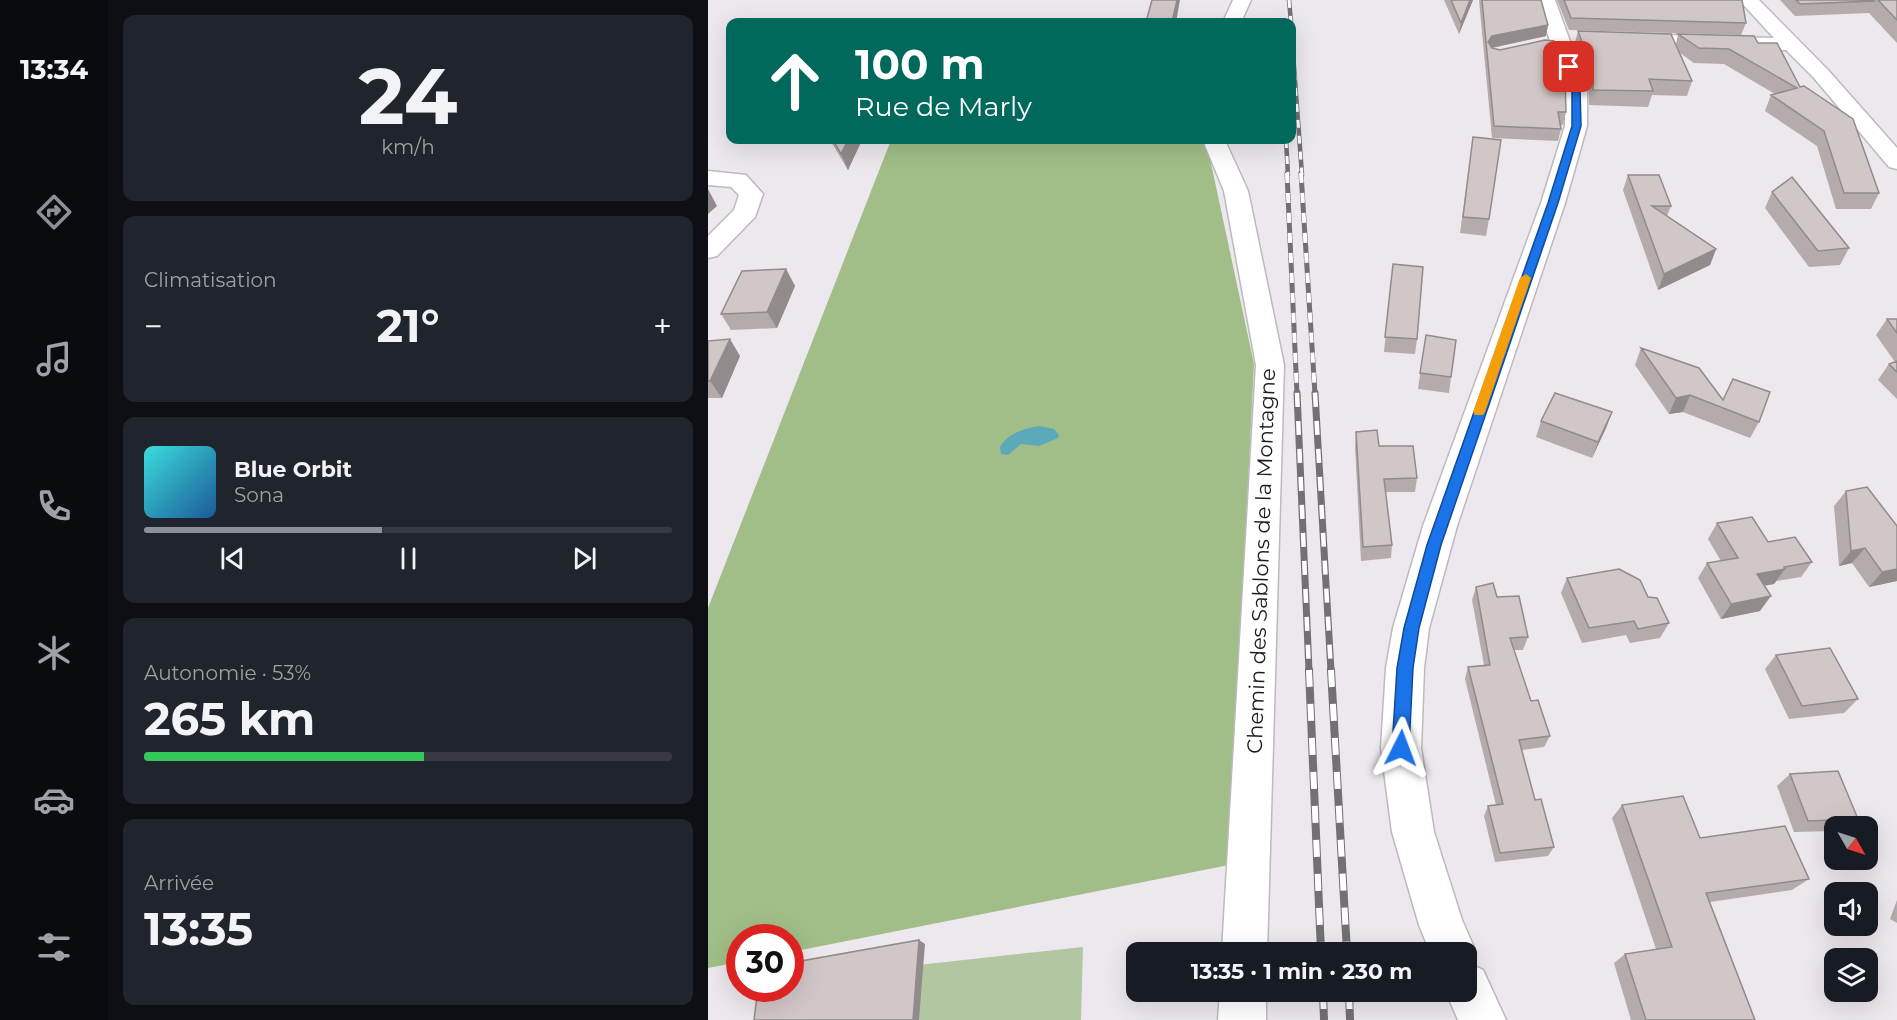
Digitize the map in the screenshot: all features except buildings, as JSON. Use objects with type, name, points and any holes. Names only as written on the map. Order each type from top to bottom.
[{"type":"street","points":[[1234,18],[1242,0]]},
{"type":"street","points":[[1449,942],[1441,925],[1413,832],[1401,748],[1405,668],[1412,628],[1440,526],[1553,203],[1576,126],[1576,88],[1546,0]]},
{"type":"street","points":[[1748,0],[1821,74],[1897,162]]},
{"type":"street","points":[[1605,39],[1790,44]]},
{"type":"street","name":"Chemin des Sablons de la Montagne","points":[[1216,144],[1236,191],[1270,365],[1245,942]]},
{"type":"street","points":[[708,177],[738,180],[751,194],[746,212],[708,250]]},
{"type":"street","points":[[1242,1020],[1243,1002]]},
{"type":"street","points":[[1474,1002],[1482,1020]]},
{"type":"green space","points":[[889,144],[1207,144],[1254,364],[1229,865],[804,949],[804,924],[726,924],[726,965],[708,968],[708,608]]},
{"type":"green space","points":[[1083,947],[1081,1020],[763,1020],[778,1002],[804,1002],[804,978]]},
{"type":"water","points":[[1040,426],[1054,429],[1059,435],[1058,438],[1039,446],[1021,444],[1008,455],[1001,454],[1000,447],[1012,435]]},
{"type":"railway","points":[[1289,0],[1291,18]]},
{"type":"railway","points":[[1296,94],[1302,175]]},
{"type":"railway","points":[[1286,144],[1288,175]]},
{"type":"railway","points":[[1287,173],[1297,394]]},
{"type":"railway","points":[[1301,173],[1315,394]]},
{"type":"railway","points":[[1297,393],[1309,671]]},
{"type":"railway","points":[[1315,393],[1331,671]]},
{"type":"railway","points":[[1309,670],[1321,942]]},
{"type":"railway","points":[[1331,670],[1346,942]]},
{"type":"railway","points":[[1323,1002],[1324,1020]]},
{"type":"railway","points":[[1349,1002],[1350,1020]]},
{"type":"slow traffic","points":[[1479,412],[1526,278]]},
{"type":"route","points":[[1401,748],[1405,668],[1412,628],[1434,545],[1504,338],[1553,203],[1576,126],[1576,88],[1569,67]]}]
